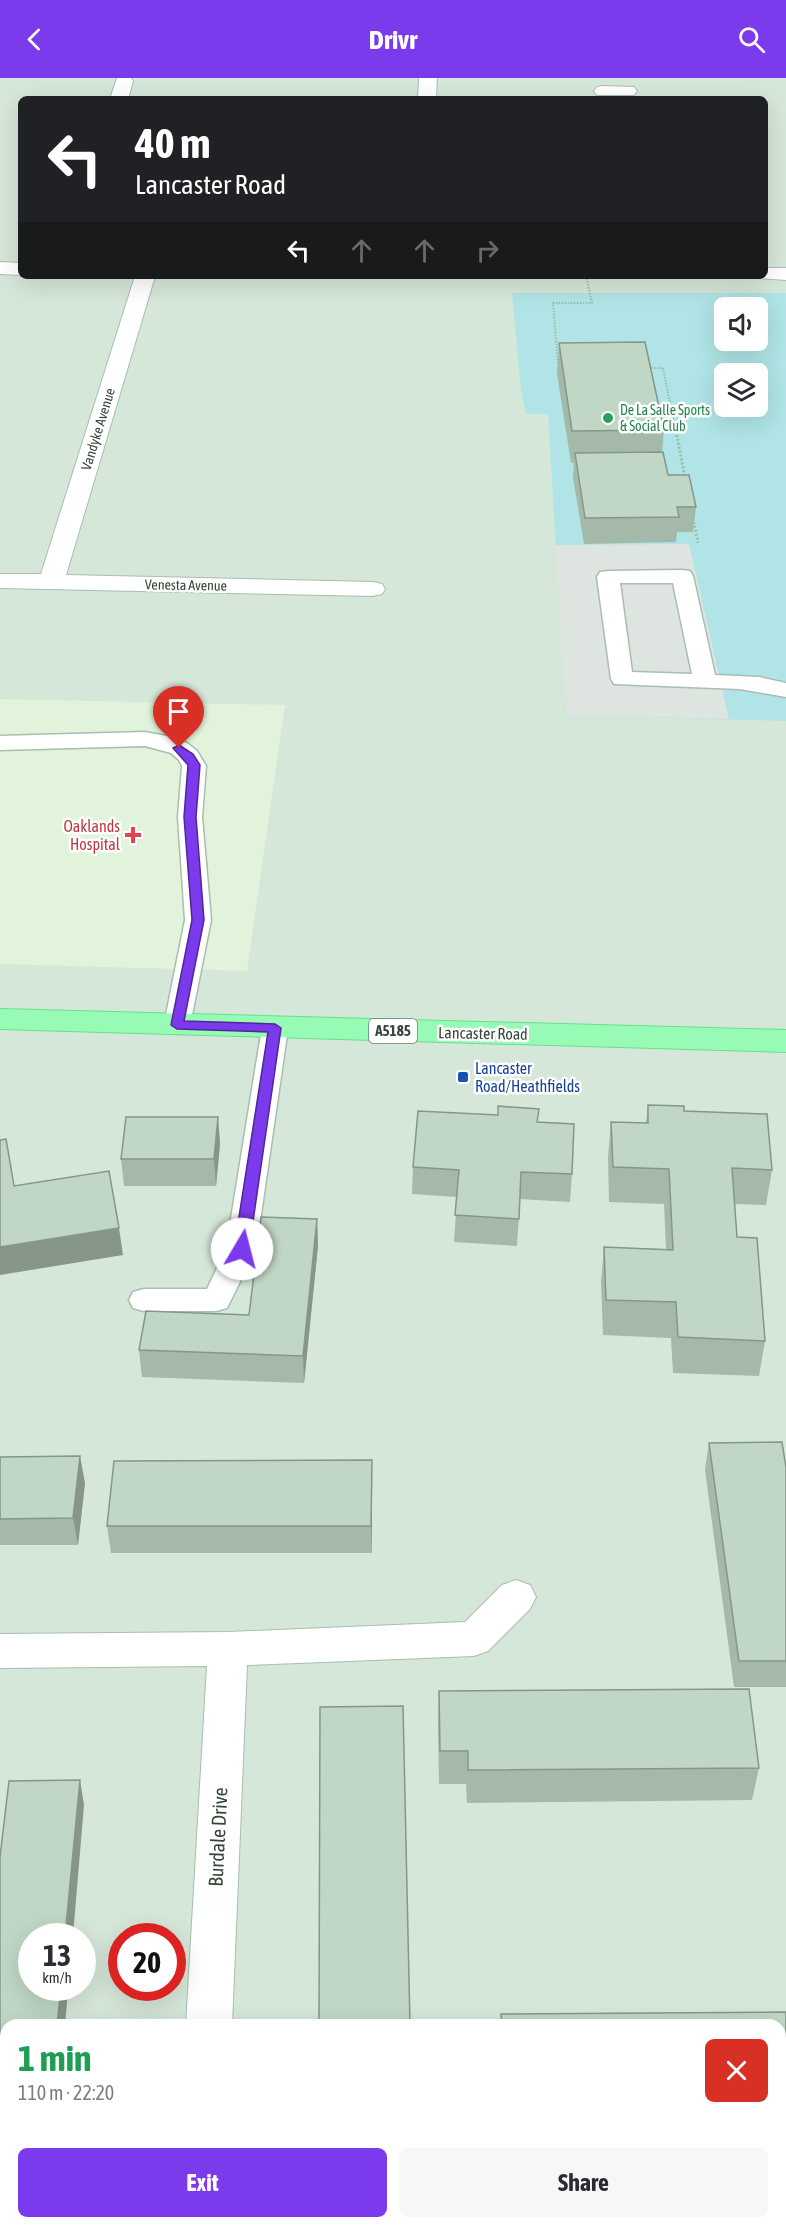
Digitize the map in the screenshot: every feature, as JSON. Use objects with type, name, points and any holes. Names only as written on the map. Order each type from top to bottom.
[{"type":"main road","name":"Lancaster Road","points":[[0,1019],[786,1041]]},
{"type":"street","points":[[427,96],[428,78]]},
{"type":"street","points":[[119,96],[124,81]]},
{"type":"street","points":[[603,89],[628,91]]},
{"type":"street","points":[[0,268],[18,268]]},
{"type":"street","points":[[768,274],[786,274]]},
{"type":"street","name":"Vandyke Avenue","points":[[51,582],[144,279]]},
{"type":"street","name":"Venesta Avenue","points":[[0,581],[372,589]]},
{"type":"street","points":[[0,1651],[228,1649],[474,1639],[516,1597]]},
{"type":"street","name":"Burdale Drive","points":[[209,2019],[228,1649]]},
{"type":"lane","points":[[705,681],[682,576],[608,578],[622,679],[759,684],[786,690]]},
{"type":"lane","points":[[0,743],[145,739],[172,745],[189,756],[194,765],[190,817],[198,920],[177,1025]]},
{"type":"lane","points":[[144,1300],[216,1300],[242,1249],[275,1028]]},
{"type":"path","points":[[559,368],[553,303],[592,303],[587,279]]},
{"type":"path","points":[[639,368],[663,368],[686,480]]},
{"type":"path","points":[[692,514],[699,548]]},
{"type":"shaded area","points":[[0,78],[786,78],[786,2019],[0,2019]]},
{"type":"shaded area","points":[[512,293],[786,293],[786,721],[566,715],[548,414],[526,414],[521,390]]},
{"type":"shaded area","points":[[689,544],[729,719],[566,715],[555,545]]},
{"type":"shaded area","name":"Oaklands Hospital","points":[[0,699],[285,705],[247,971],[0,964]]},
{"type":"building","points":[[645,342],[664,430],[572,431],[559,343]]},
{"type":"building","points":[[663,452],[668,475],[689,475],[696,507],[677,507],[679,517],[585,518],[575,453]]},
{"type":"building","points":[[648,1105],[684,1106],[684,1111],[767,1114],[772,1170],[732,1168],[737,1237],[757,1238],[765,1341],[678,1337],[676,1302],[606,1300],[604,1247],[673,1250],[669,1169],[613,1167],[611,1122],[648,1123]]},
{"type":"building","points":[[498,1106],[539,1109],[537,1122],[574,1124],[572,1174],[521,1172],[519,1219],[455,1215],[459,1170],[413,1167],[418,1111],[498,1115]]},
{"type":"building","points":[[126,1117],[218,1117],[214,1159],[121,1159]]},
{"type":"building","points":[[6,1139],[14,1186],[109,1171],[119,1228],[0,1247],[0,1140]]},
{"type":"building","points":[[261,1217],[317,1219],[303,1356],[139,1350],[146,1311],[249,1315]]},
{"type":"building","points":[[782,1442],[786,1468],[786,1661],[739,1661],[709,1443]]},
{"type":"building","points":[[80,1456],[73,1518],[0,1519],[0,1457]]},
{"type":"building","points":[[372,1460],[371,1526],[107,1526],[114,1461]]},
{"type":"building","points":[[749,1689],[759,1768],[468,1770],[468,1751],[440,1751],[439,1691]]},
{"type":"building","points":[[403,1706],[410,2019],[319,2019],[320,1707]]},
{"type":"building","points":[[80,1780],[66,1923],[18,1923],[18,2001],[60,2001],[58,2019],[0,2019],[0,1857],[9,1781]]},
{"type":"building","points":[[786,2012],[786,2019],[501,2019],[501,2014]]},
{"type":"place","name":"De La Salle Sports & Social Club","points":[[608,418]]},
{"type":"place","name":"Oaklands Hospital","points":[[133,835]]},
{"type":"place","name":"Lancaster Road/Heathfields","points":[[463,1077]]},
{"type":"route","points":[[179,748],[189,756],[194,765],[190,817],[198,920],[177,1025],[275,1028],[242,1249]]}]
